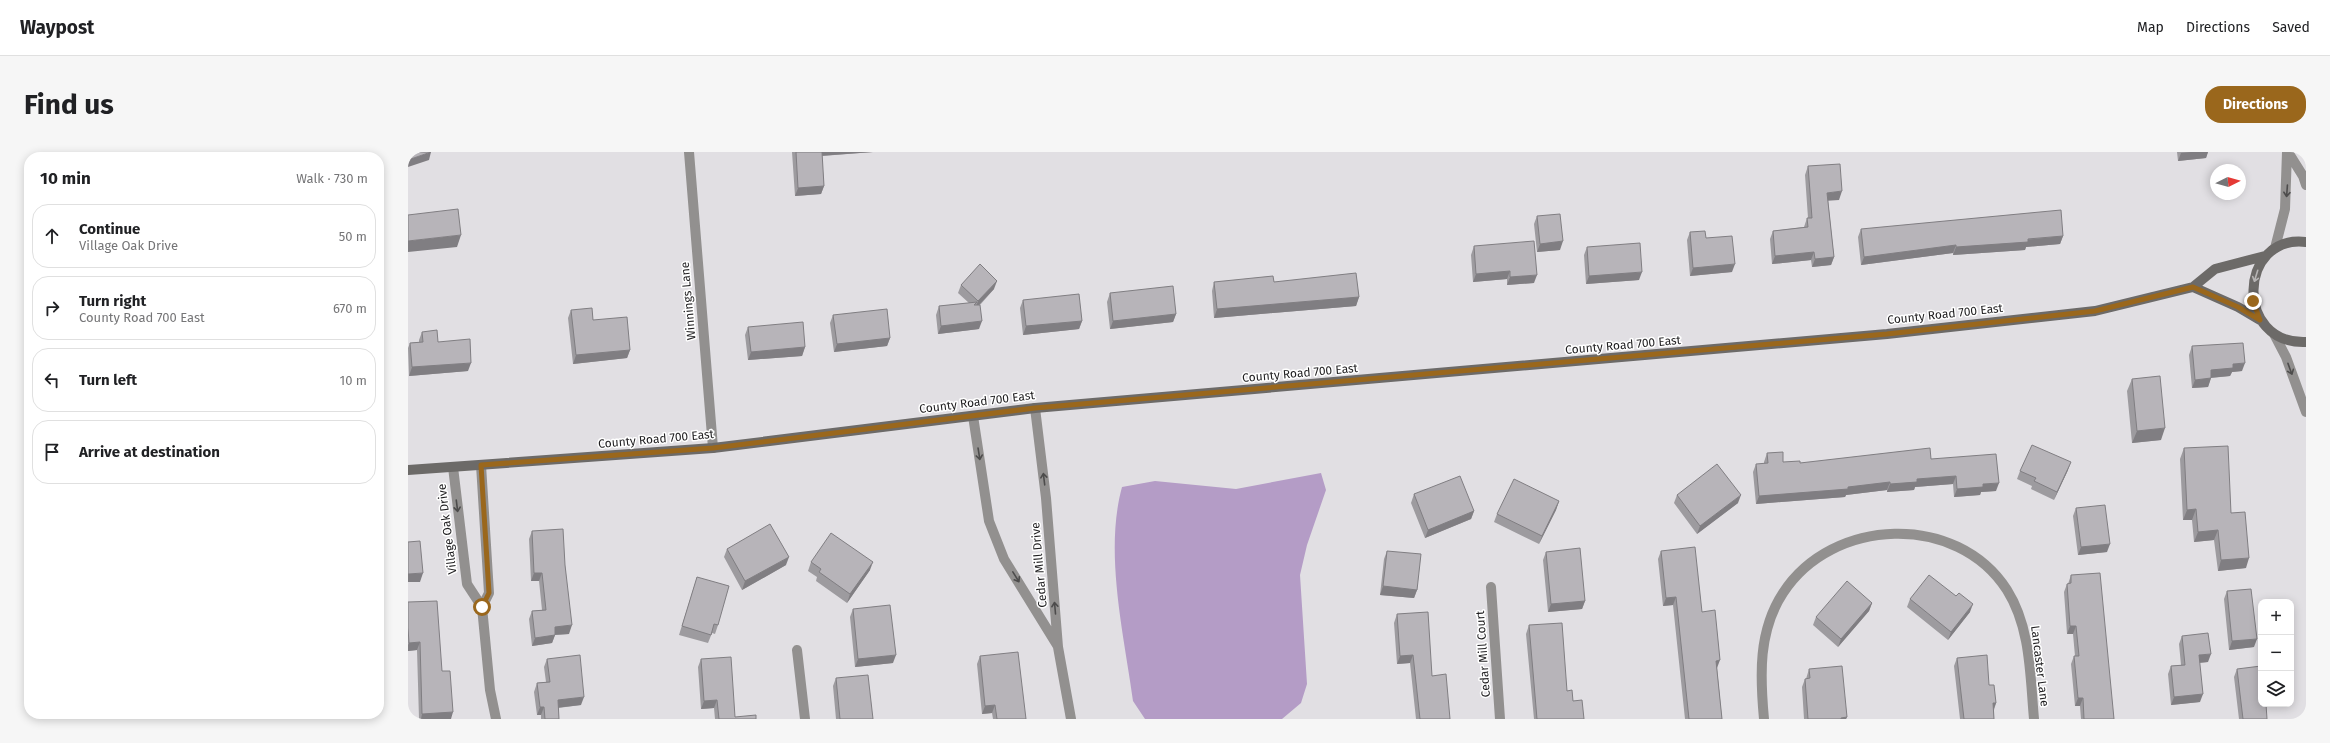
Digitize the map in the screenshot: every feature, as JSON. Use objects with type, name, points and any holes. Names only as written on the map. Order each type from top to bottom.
[{"type":"main road","points":[[2260,320],[2253,301],[2253,286],[2257,272],[2265,256],[2275,248],[2289,243],[2306,242]]},
{"type":"main road","name":"County Road 700 East","points":[[408,470],[713,448],[1035,408],[1887,334],[2095,311],[2193,287],[2214,268],[2265,256]]},
{"type":"main road","points":[[2193,287],[2238,307],[2260,320],[2274,334],[2294,342],[2306,342]]},
{"type":"street","name":"Winnings Lane","points":[[689,152],[713,448]]},
{"type":"street","points":[[2288,152],[2303,176],[2306,185]]},
{"type":"street","points":[[2275,248],[2285,209],[2288,152]]},
{"type":"street","points":[[2274,334],[2286,357],[2306,412]]},
{"type":"street","name":"Cedar Mill Drive","points":[[1035,408],[1046,498],[1058,647],[1071,719]]},
{"type":"street","points":[[973,416],[989,521],[1004,559],[1058,647]]},
{"type":"street","name":"Village Oak Drive","points":[[481,465],[489,593],[482,607]]},
{"type":"street","name":"Village Oak Drive","points":[[453,467],[467,584],[482,607],[490,690],[496,719]]},
{"type":"street","name":"Lancaster Lane","points":[[1764,719],[1761,685],[1763,643],[1782,594],[1808,563],[1827,551],[1867,537],[1889,533],[1927,536],[1956,545],[1975,557],[1993,572],[2007,590],[2018,610],[2025,632],[2034,719]]},
{"type":"street","name":"Cedar Mill Court","points":[[1491,587],[1500,719]]},
{"type":"street","points":[[797,650],[805,719]]},
{"type":"shaded area","points":[[1321,473],[1326,490],[1307,545],[1300,575],[1307,684],[1301,703],[1282,719],[1145,719],[1133,701],[1117,594],[1115,539],[1117,512],[1122,487],[1155,481],[1236,489]]},
{"type":"building","points":[[408,152],[431,152],[408,160]]},
{"type":"building","points":[[796,152],[822,152],[824,186],[798,188]]},
{"type":"building","points":[[1840,164],[1842,191],[1827,193],[1834,257],[1815,259],[1814,252],[1775,256],[1773,231],[1808,227],[1807,218],[1812,218],[1808,166]]},
{"type":"building","points":[[458,209],[461,235],[408,241],[408,215]]},
{"type":"building","points":[[2061,210],[2063,236],[2028,239],[2028,242],[1956,247],[1956,245],[1864,257],[1861,229]]},
{"type":"building","points":[[1560,214],[1563,241],[1540,244],[1537,216]]},
{"type":"building","points":[[1705,231],[1706,238],[1732,236],[1735,264],[1693,268],[1690,232]]},
{"type":"building","points":[[1534,241],[1537,275],[1510,277],[1510,271],[1476,274],[1474,246]]},
{"type":"building","points":[[1640,243],[1642,272],[1589,276],[1587,247]]},
{"type":"building","points":[[980,264],[997,281],[978,301],[961,285]]},
{"type":"building","points":[[1356,273],[1359,297],[1217,309],[1214,282],[1273,276],[1274,282]]},
{"type":"building","points":[[1173,286],[1176,314],[1113,321],[1110,293]]},
{"type":"building","points":[[1079,294],[1082,321],[1026,326],[1023,300]]},
{"type":"building","points":[[977,302],[974,305],[980,305],[982,321],[941,326],[939,306]]},
{"type":"building","points":[[592,308],[593,320],[627,317],[630,350],[576,355],[571,310]]},
{"type":"building","points":[[887,309],[890,338],[837,344],[833,315]]},
{"type":"building","points":[[803,322],[805,347],[751,352],[748,327]]},
{"type":"building","points":[[437,330],[438,342],[470,339],[471,363],[412,367],[410,343],[423,342],[422,332]]},
{"type":"building","points":[[2243,343],[2245,363],[2233,364],[2233,368],[2211,370],[2211,378],[2195,380],[2192,346]]},
{"type":"building","points":[[2160,376],[2165,428],[2137,431],[2132,379]]},
{"type":"building","points":[[2032,445],[2071,462],[2057,492],[2034,481],[2036,478],[2020,471]]},
{"type":"building","points":[[2228,446],[2231,513],[2245,512],[2249,558],[2221,560],[2218,530],[2198,532],[2196,509],[2187,510],[2184,448]]},
{"type":"building","points":[[1930,448],[1931,459],[1996,454],[1999,483],[1983,484],[1983,487],[1957,489],[1956,476],[1917,479],[1917,482],[1890,484],[1890,482],[1848,487],[1848,489],[1759,496],[1756,464],[1768,463],[1767,453],[1783,452],[1783,462],[1800,461],[1800,463]]},
{"type":"building","points":[[1717,464],[1741,495],[1700,526],[1677,495]]},
{"type":"building","points":[[1460,476],[1474,511],[1428,530],[1414,494]]},
{"type":"building","points":[[1514,479],[1559,501],[1542,536],[1497,514]]},
{"type":"building","points":[[2105,505],[2110,544],[2081,547],[2076,508]]},
{"type":"building","points":[[770,524],[789,557],[745,581],[727,549]]},
{"type":"building","points":[[563,529],[565,565],[572,625],[555,627],[555,635],[535,638],[532,611],[546,610],[542,573],[534,573],[532,531]]},
{"type":"building","points":[[831,533],[873,562],[850,594],[819,572],[821,569],[811,562]]},
{"type":"building","points":[[420,541],[423,573],[408,574],[408,542]]},
{"type":"building","points":[[1695,547],[1702,612],[1715,610],[1720,660],[1716,661],[1722,719],[1689,719],[1676,597],[1666,598],[1661,551]]},
{"type":"building","points":[[1580,548],[1585,601],[1551,604],[1546,552]]},
{"type":"building","points":[[1387,551],[1421,554],[1417,590],[1383,586]]},
{"type":"building","points":[[2100,573],[2114,719],[2084,719],[2083,698],[2078,698],[2074,656],[2079,656],[2076,626],[2070,626],[2067,584],[2071,583],[2071,575]]},
{"type":"building","points":[[1929,575],[1956,596],[1959,593],[1973,604],[1951,632],[1910,599]]},
{"type":"building","points":[[697,577],[729,586],[718,625],[714,624],[711,635],[682,626]]},
{"type":"building","points":[[1847,581],[1872,603],[1841,639],[1816,617]]},
{"type":"building","points":[[2251,589],[2257,639],[2232,641],[2227,591]]},
{"type":"building","points":[[437,601],[442,671],[450,671],[453,712],[422,714],[420,642],[409,643],[408,602]]},
{"type":"building","points":[[890,605],[896,655],[858,659],[853,609]]},
{"type":"building","points":[[1428,612],[1432,676],[1446,674],[1450,719],[1420,719],[1413,655],[1400,656],[1397,614]]},
{"type":"building","points":[[1562,623],[1567,691],[1572,690],[1573,701],[1582,700],[1584,719],[1537,719],[1529,625]]},
{"type":"building","points":[[2208,633],[2211,654],[2199,655],[2203,694],[2174,697],[2171,666],[2185,665],[2182,636]]},
{"type":"building","points":[[1018,652],[1026,719],[997,719],[995,705],[985,706],[980,656]]},
{"type":"building","points":[[580,655],[584,697],[558,700],[559,719],[545,719],[544,707],[540,707],[537,683],[550,682],[547,659]]},
{"type":"building","points":[[1987,655],[1989,685],[1994,685],[1996,703],[1993,703],[1994,719],[1964,719],[1957,658]]},
{"type":"building","points":[[731,657],[735,717],[756,715],[756,719],[719,719],[717,700],[704,701],[701,659]]},
{"type":"building","points":[[1842,666],[1847,717],[1841,719],[1808,719],[1805,679],[1810,678],[1809,669]]},
{"type":"building","points":[[2258,666],[2258,707],[2266,707],[2267,719],[2243,719],[2237,669]]},
{"type":"building","points":[[868,675],[873,719],[840,719],[836,678]]},
{"type":"route","points":[[482,607],[489,593],[481,465],[713,448],[1035,408],[1887,334],[2095,311],[2193,287],[2238,307],[2260,320],[2253,301]]}]
